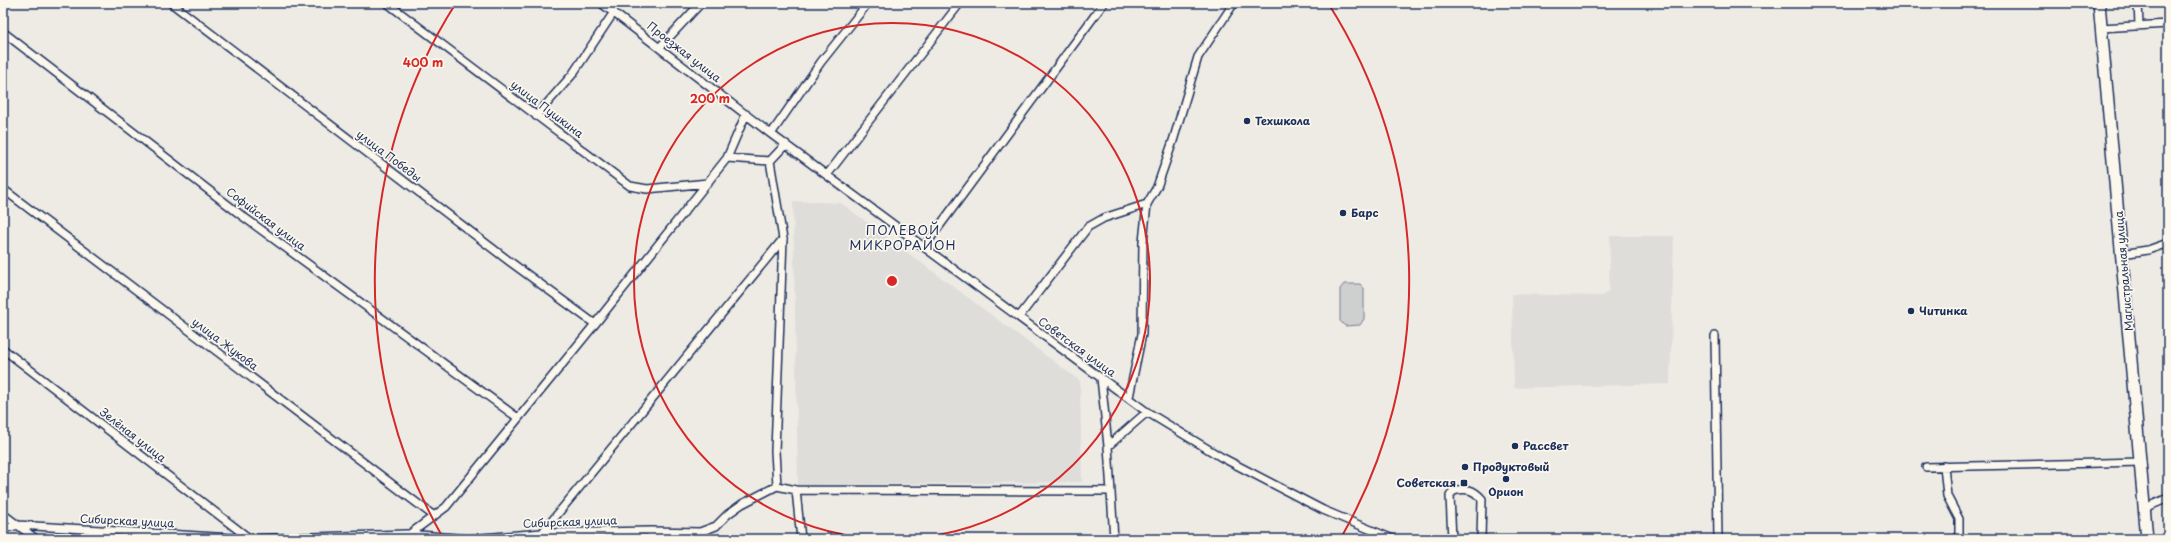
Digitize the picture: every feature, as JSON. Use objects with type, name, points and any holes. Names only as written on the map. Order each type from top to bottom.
[{"type":"main road","name":"Магистральная улица","points":[[2099,3],[2148,539]]},
{"type":"street","name":"улица Победы","points":[[171,3],[509,262],[595,324]]},
{"type":"street","name":"улица Пушкина","points":[[387,3],[630,186],[647,189],[708,183]]},
{"type":"street","name":"Проезжая улица","points":[[602,3],[660,46],[771,134]]},
{"type":"street","points":[[660,46],[701,3]]},
{"type":"street","points":[[771,134],[822,62],[868,3]]},
{"type":"street","points":[[827,175],[960,3]]},
{"type":"street","points":[[924,247],[1104,3]]},
{"type":"street","points":[[1129,397],[1142,334],[1143,242],[1147,204],[1157,187],[1173,141],[1198,56],[1234,3]]},
{"type":"street","points":[[2138,3],[2139,25]]},
{"type":"street","points":[[536,116],[572,75],[614,12]]},
{"type":"street","points":[[2101,28],[2168,24]]},
{"type":"street","name":"Софийская улица","points":[[3,32],[241,215],[518,418]]},
{"type":"street","points":[[405,537],[446,507],[595,324],[727,158],[746,114]]},
{"type":"street","name":"Советская улица","points":[[771,134],[1101,378],[1129,397],[1147,412],[1221,457],[1323,510],[1394,539]]},
{"type":"street","points":[[770,161],[786,144]]},
{"type":"street","points":[[727,158],[770,161]]},
{"type":"street","points":[[770,161],[783,239],[775,451],[777,486],[796,490],[1111,491]]},
{"type":"street","name":"улица Жукова","points":[[3,189],[434,516]]},
{"type":"street","points":[[1019,317],[1088,226],[1104,218],[1147,204]]},
{"type":"street","points":[[542,533],[783,239]]},
{"type":"street","points":[[2122,254],[2148,250],[2168,243]]},
{"type":"street","points":[[1715,336],[1718,539]]},
{"type":"street","name":"Зелёная улица","points":[[3,349],[250,539]]},
{"type":"street","points":[[1101,378],[1108,446],[1114,539]]},
{"type":"street","points":[[1108,446],[1147,412]]},
{"type":"street","points":[[1926,467],[2142,462]]},
{"type":"street","points":[[1944,466],[1947,496],[1959,519],[1960,539]]},
{"type":"street","name":"Сибирская улица","points":[[3,529],[18,525],[250,539],[405,537],[469,539],[542,533],[651,531],[700,532],[716,526],[728,514],[742,504],[770,492],[777,486]]},
{"type":"street","points":[[1452,539],[1450,496],[1453,491],[1465,488],[1474,490],[1482,499],[1481,539]]},
{"type":"street","points":[[796,490],[801,539]]},
{"type":"street","points":[[2145,508],[2168,498]]},
{"type":"street","points":[[3,514],[36,539]]},
{"type":"street","points":[[651,531],[651,539]]},
{"type":"shaded area","points":[[793,201],[841,203],[1080,381],[1082,482],[798,485]]},
{"type":"shaded area","points":[[1610,236],[1674,236],[1670,384],[1514,388],[1512,294],[1602,296],[1609,291]]},
{"type":"shaded area","points":[[1344,284],[1360,284],[1364,288],[1364,319],[1360,325],[1345,326],[1340,321],[1340,289]]},
{"type":"place","name":"Техшкола","points":[[1247,121]]},
{"type":"place","name":"Барс","points":[[1343,213]]},
{"type":"place","name":"Читинка","points":[[1911,311]]},
{"type":"place","name":"Рассвет","points":[[1515,446]]},
{"type":"place","name":"Продуктовый","points":[[1465,467]]},
{"type":"place","name":"Орион","points":[[1506,479]]},
{"type":"place","name":"Советская","points":[[1464,483]]},
{"type":"district","name":"ПОЛЕВОЙ МИКРОРАЙОН","points":[[903,238]]}]
